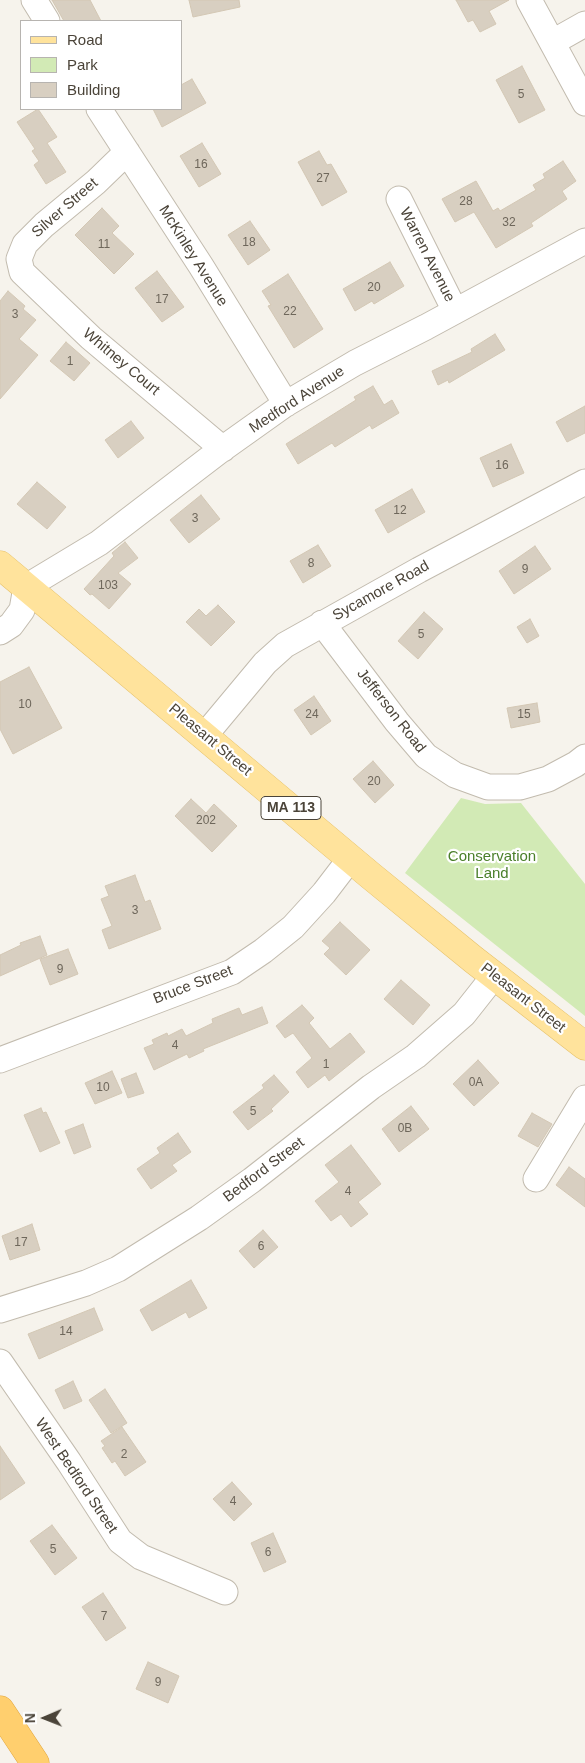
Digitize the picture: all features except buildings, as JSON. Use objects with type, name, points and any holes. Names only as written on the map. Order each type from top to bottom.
[{"type":"highway","points":[[0,1710],[35,1763]]},
{"type":"main road","name":"Pleasant Street","points":[[0,565],[350,859],[494,976],[585,1046]]},
{"type":"street","points":[[34,0],[46,20]]},
{"type":"street","points":[[529,0],[585,103]]},
{"type":"street","points":[[552,42],[585,24]]},
{"type":"street","name":"McKinley Avenue","points":[[100,110],[201,266],[286,404]]},
{"type":"street","name":"Silver Street","points":[[22,272],[19,259],[25,244],[44,224],[96,182],[127,152]]},
{"type":"street","name":"Warren Avenue","points":[[399,199],[455,311]]},
{"type":"street","name":"Medford Avenue","points":[[26,587],[99,544],[223,449],[286,404],[355,363],[585,241]]},
{"type":"street","name":"Whitney Court","points":[[22,272],[91,338],[223,449]]},
{"type":"street","name":"Sycamore Road","points":[[205,736],[265,663],[285,645],[322,623],[585,482]]},
{"type":"street","points":[[0,632],[12,625],[22,610],[26,587]]},
{"type":"street","name":"Jefferson Road","points":[[322,623],[397,722],[426,756],[455,775],[488,787],[520,787],[548,779],[585,757]]},
{"type":"street","name":"Bruce Street","points":[[0,1060],[232,972],[263,952],[293,927],[350,859]]},
{"type":"street","name":"Bedford Street","points":[[0,1310],[86,1283],[118,1269],[199,1218],[259,1175],[371,1087],[416,1056],[464,1014],[494,976]]},
{"type":"street","points":[[536,1179],[585,1098]]},
{"type":"street","name":"West Bedford Street","points":[[0,1362],[69,1462],[120,1541],[141,1557],[225,1592]]},
{"type":"green space","name":"Conservation Land","points":[[461,798],[485,804],[521,803],[585,884],[585,1016],[405,873]]}]
